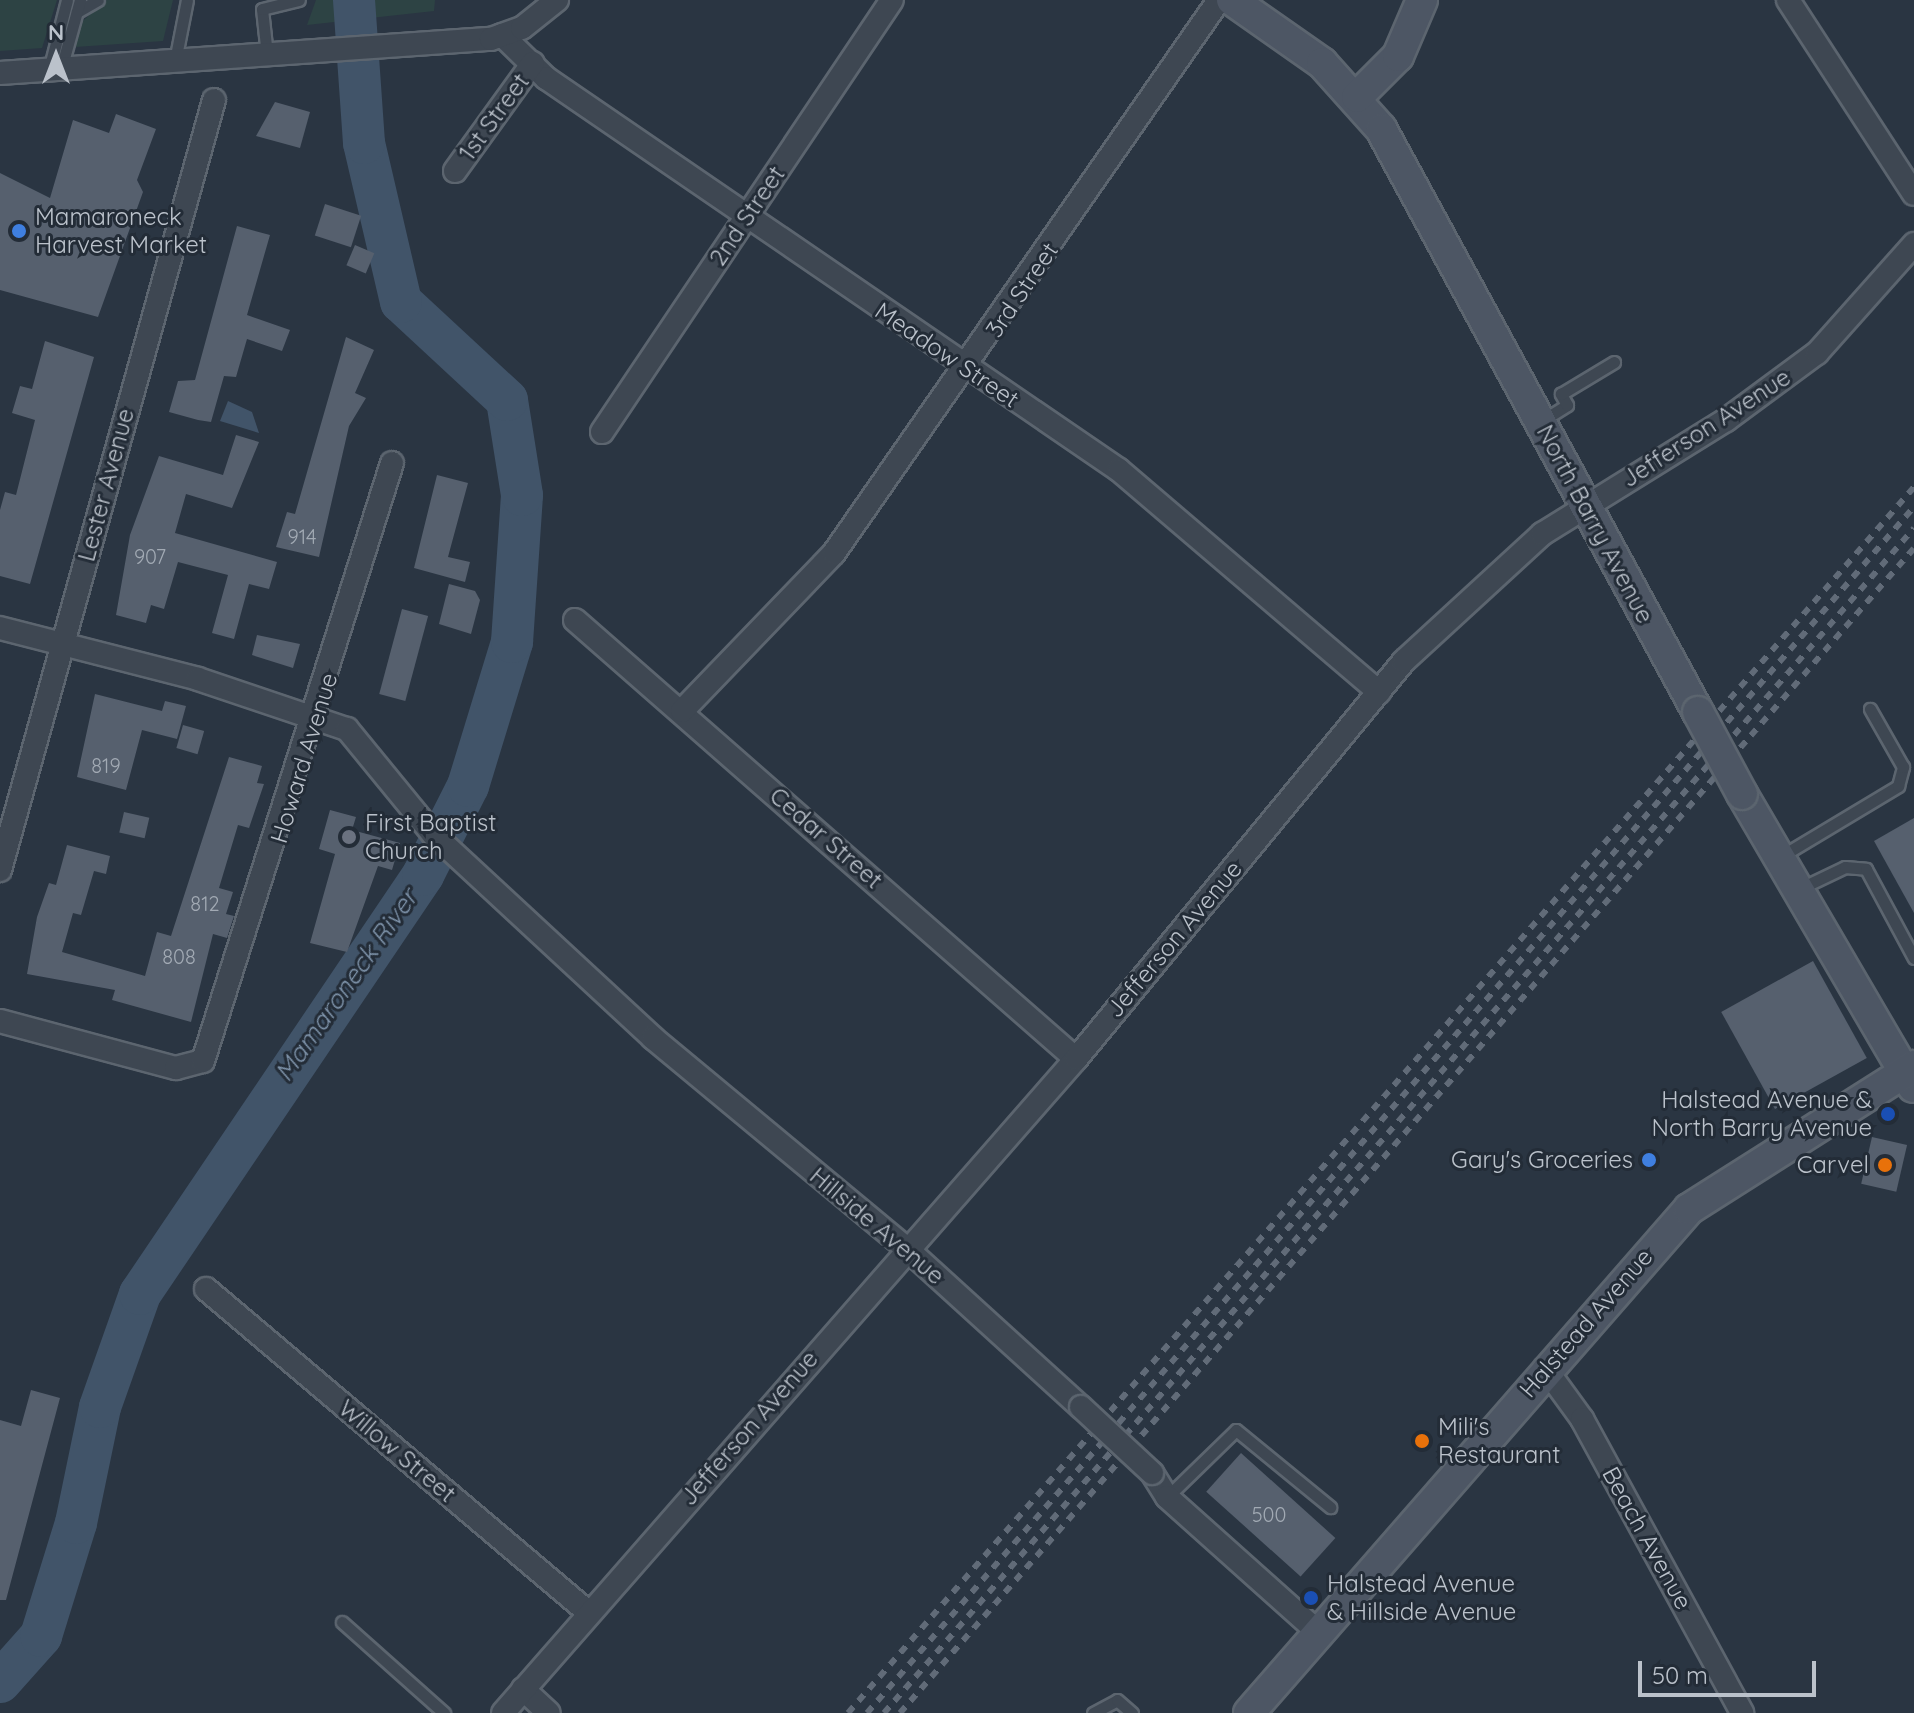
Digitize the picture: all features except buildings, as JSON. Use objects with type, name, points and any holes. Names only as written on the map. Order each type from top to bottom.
[{"type":"street","name":"1st Street","points":[[502,35],[557,0]]},
{"type":"street","name":"2nd Street","points":[[602,432],[892,0]]},
{"type":"street","name":"3rd Street","points":[[682,711],[834,553],[967,370],[1219,0]]},
{"type":"street","name":"North Barry Avenue","points":[[1232,0],[1357,97],[1422,199],[1584,507],[1742,794],[1911,1075]]},
{"type":"street","points":[[1357,97],[1398,56],[1422,0]]},
{"type":"street","points":[[1788,0],[1914,194]]},
{"type":"street","points":[[0,73],[331,53],[502,35]]},
{"type":"street","name":"Meadow Street","points":[[502,35],[533,63],[745,217],[1119,470],[1379,692]]},
{"type":"street","name":"1st Street","points":[[455,171],[533,63]]},
{"type":"street","name":"Lester Avenue","points":[[0,870],[214,100]]},
{"type":"street","name":"Jefferson Avenue","points":[[503,1713],[905,1247],[1076,1059],[1379,692],[1487,581],[1584,507],[1726,420],[1817,353],[1914,244]]},
{"type":"street","name":"Howard Avenue","points":[[0,1021],[176,1068],[196,1066],[208,1051],[318,714],[392,463]]},
{"type":"street","name":"Cedar Street","points":[[575,620],[1076,1059]]},
{"type":"street","points":[[0,628],[64,643]]},
{"type":"street","name":"Hillside Avenue","points":[[64,643],[318,714],[347,729],[427,827],[459,858],[653,1038],[905,1247],[1152,1473],[1167,1497],[1319,1633]]},
{"type":"street","name":"Halstead Avenue","points":[[1249,1713],[1545,1368],[1689,1209],[1911,1075]]},
{"type":"street","name":"Willow Street","points":[[206,1289],[589,1613]]},
{"type":"street","name":"Beach Avenue","points":[[1545,1368],[1582,1419],[1742,1713]]},
{"type":"street","points":[[523,1689],[549,1713]]},
{"type":"lane","points":[[55,69],[67,0]]},
{"type":"lane","points":[[55,69],[79,6],[98,0]]},
{"type":"lane","points":[[175,61],[187,0]]},
{"type":"lane","points":[[267,56],[262,5],[299,0]]},
{"type":"lane","points":[[1539,422],[1567,405],[1561,394],[1614,362]]},
{"type":"lane","points":[[1779,857],[1898,786],[1903,767],[1870,709]]},
{"type":"lane","points":[[1798,889],[1845,867],[1866,869],[1914,958]]},
{"type":"lane","points":[[1167,1497],[1236,1430],[1330,1507]]},
{"type":"lane","points":[[342,1622],[444,1713]]},
{"type":"lane","points":[[1093,1713],[1117,1700],[1132,1713]]},
{"type":"green space","points":[[0,0],[57,0],[42,48],[0,51]]},
{"type":"green space","points":[[107,0],[173,0],[163,41],[75,47],[78,25]]},
{"type":"green space","points":[[316,0],[435,0],[434,11],[307,25]]},
{"type":"water","points":[[228,401],[252,412],[259,433],[220,421]]},
{"type":"waterway","name":"Mamaroneck River","points":[[0,1682],[41,1636],[76,1523],[100,1407],[140,1294],[423,875],[468,786],[512,642],[522,495],[507,400],[401,302],[364,143],[354,0]]},
{"type":"railway","points":[[848,1713],[1914,487]]},
{"type":"railway","points":[[867,1713],[1914,507]]},
{"type":"railway","points":[[884,1713],[1914,528]]},
{"type":"railway","points":[[900,1713],[1914,548]]},
{"type":"place","name":"Mamaroneck Harvest Market","points":[[19,231]]},
{"type":"place","name":"First Baptist Church","points":[[349,837]]},
{"type":"place","name":"Halstead Avenue & North Barry Avenue","points":[[1888,1114]]},
{"type":"place","name":"Gary's Groceries","points":[[1649,1160]]},
{"type":"place","name":"Carvel","points":[[1885,1165]]},
{"type":"place","name":"Mili's Restaurant","points":[[1422,1441]]},
{"type":"place","name":"Halstead Avenue & Hillside Avenue","points":[[1311,1598]]}]
